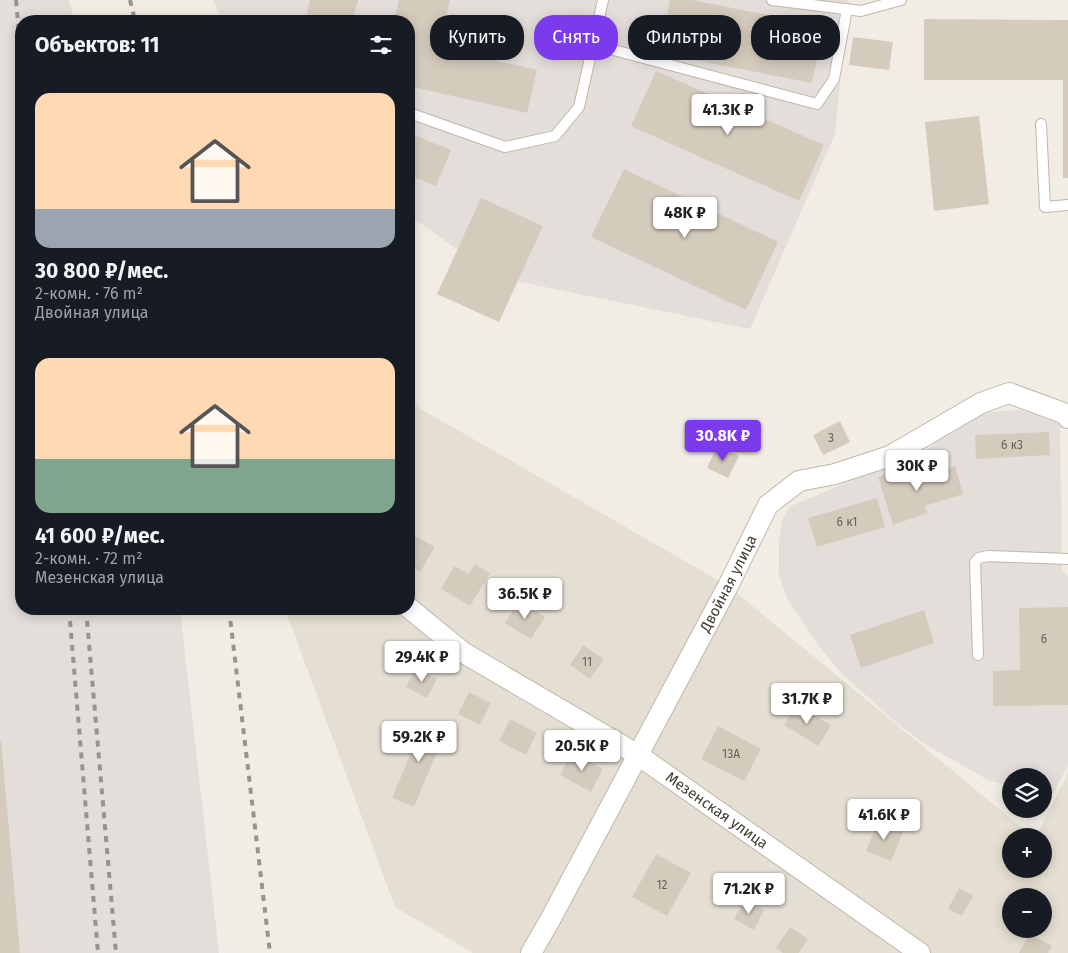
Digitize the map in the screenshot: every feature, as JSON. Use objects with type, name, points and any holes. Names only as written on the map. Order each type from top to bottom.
[{"type":"street","name":"Двойная улица","points":[[531,953],[728,586],[768,505],[799,480],[835,474],[890,456],[981,403],[1009,393],[1048,406],[1067,416]]},
{"type":"street","name":"Мезенская улица","points":[[415,613],[464,653],[638,755],[920,953]]},
{"type":"lane","points":[[599,15],[603,0]]},
{"type":"lane","points":[[772,0],[861,11],[901,0]]},
{"type":"lane","points":[[618,51],[817,104],[834,79],[847,10]]},
{"type":"lane","points":[[415,115],[506,147],[555,136],[579,107],[589,60]]},
{"type":"lane","points":[[1042,124],[1045,207],[1068,205]]},
{"type":"lane","points":[[978,655],[975,562],[979,558],[988,556],[1068,559]]},
{"type":"shaded area","points":[[0,0],[69,0],[73,15],[15,15],[15,615],[181,615],[219,953],[0,953]]},
{"type":"shaded area","points":[[213,0],[848,0],[835,134],[750,329],[496,277],[415,219],[415,15],[220,15]]},
{"type":"shaded area","points":[[415,405],[728,586],[1002,811],[1002,818],[1010,818],[1022,828],[1002,828],[1002,878],[1052,878],[1052,828],[1040,828],[1045,818],[1052,818],[1052,804],[1068,773],[1068,953],[473,953],[395,907],[287,615],[415,615]]},
{"type":"shaded area","points":[[1028,409],[1060,424],[1062,570],[1068,576],[1068,765],[1053,794],[1052,768],[1002,768],[1002,784],[988,780],[923,743],[892,719],[842,674],[821,649],[787,599],[779,575],[779,540],[783,517],[791,506],[928,449],[968,414]]},
{"type":"building","points":[[310,0],[358,0],[354,15],[307,15]]},
{"type":"building","points":[[399,0],[450,0],[446,15],[430,15],[430,60],[494,60],[537,70],[527,113],[415,87],[415,15],[395,15]]},
{"type":"building","points":[[670,0],[692,0],[768,15],[751,15],[751,60],[817,60],[812,83],[695,60],[741,60],[741,15],[667,15]]},
{"type":"building","points":[[924,19],[1068,20],[1068,178],[1063,178],[1063,80],[924,80]]},
{"type":"building","points":[[853,37],[893,42],[889,70],[849,65]]},
{"type":"building","points":[[656,71],[824,145],[799,201],[631,126]]},
{"type":"building","points":[[979,116],[989,204],[934,211],[925,122]]},
{"type":"building","points":[[415,135],[451,150],[436,186],[415,177]]},
{"type":"building","points":[[624,169],[778,242],[746,310],[591,237]]},
{"type":"building","points":[[481,198],[543,226],[499,322],[437,294]]},
{"type":"building","points":[[840,421],[850,442],[823,455],[813,435]]},
{"type":"building","points":[[1049,432],[1050,455],[976,459],[975,435]]},
{"type":"building","points":[[717,446],[739,456],[728,478],[707,468]]},
{"type":"building","points":[[913,466],[916,478],[955,466],[963,494],[925,506],[927,513],[893,525],[878,477]]},
{"type":"building","points":[[877,498],[885,527],[817,547],[808,518]]},
{"type":"building","points":[[415,536],[435,547],[420,572],[415,569]]},
{"type":"building","points":[[475,564],[490,573],[470,606],[441,589],[454,566],[469,574]]},
{"type":"building","points":[[519,601],[545,617],[531,639],[505,623]]},
{"type":"building","points":[[1068,607],[1068,705],[993,706],[993,671],[1020,670],[1019,608]]},
{"type":"building","points":[[924,610],[934,643],[861,668],[850,635]]},
{"type":"building","points":[[583,645],[604,659],[590,679],[570,665]]},
{"type":"building","points":[[416,668],[437,679],[427,698],[406,687]]},
{"type":"building","points":[[469,692],[491,703],[480,725],[458,714]]},
{"type":"building","points":[[796,705],[831,725],[818,746],[784,725]]},
{"type":"building","points":[[510,719],[537,733],[526,755],[499,741]]},
{"type":"building","points":[[425,720],[447,728],[414,807],[392,798]]},
{"type":"building","points":[[718,726],[761,749],[744,781],[701,759]]},
{"type":"building","points":[[1,741],[20,953],[0,953]]},
{"type":"building","points":[[572,752],[603,769],[591,792],[560,775]]},
{"type":"building","points":[[878,822],[903,832],[891,861],[866,851]]},
{"type":"building","points":[[656,854],[691,873],[667,916],[632,897]]},
{"type":"building","points":[[959,888],[973,896],[962,916],[948,909]]},
{"type":"building","points":[[745,900],[764,910],[754,930],[734,919]]},
{"type":"building","points":[[790,927],[808,939],[799,953],[783,953],[776,948]]},
{"type":"building","points":[[1028,938],[1037,938],[1052,946],[1048,953],[1019,953]]},
{"type":"railway","points":[[16,0],[17,15]]},
{"type":"railway","points":[[130,0],[134,15]]},
{"type":"railway","points":[[70,615],[98,953]]},
{"type":"railway","points":[[87,615],[116,953]]},
{"type":"railway","points":[[230,615],[270,953]]}]
